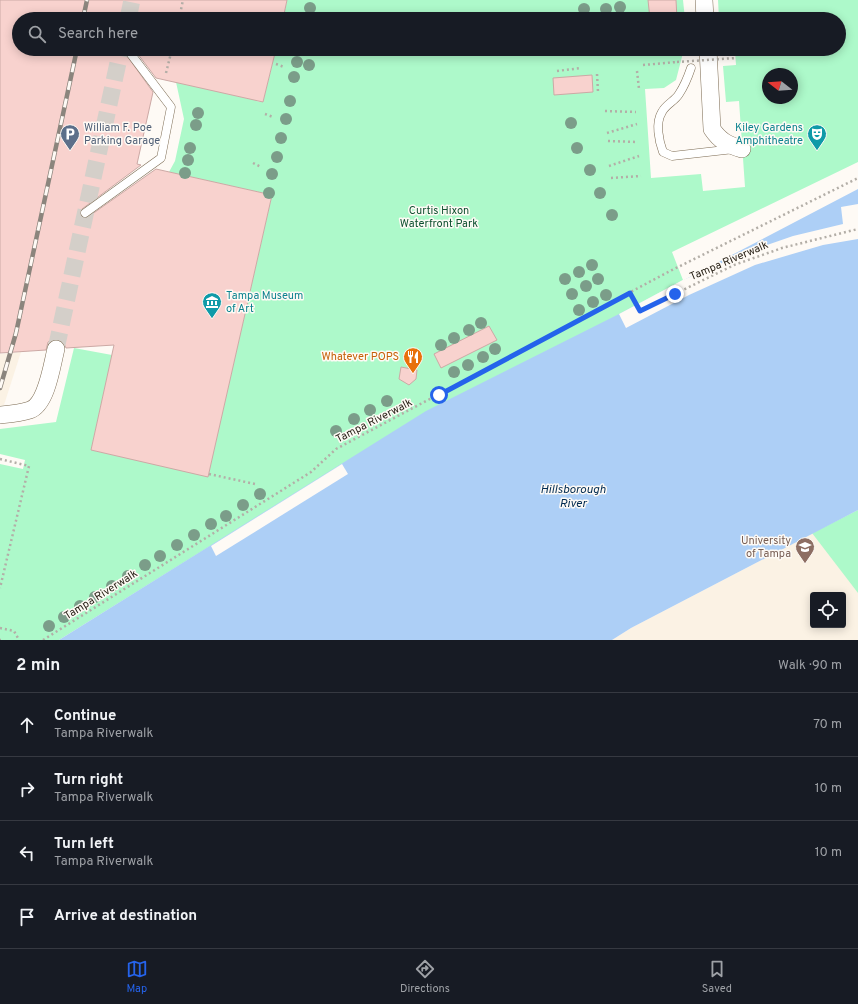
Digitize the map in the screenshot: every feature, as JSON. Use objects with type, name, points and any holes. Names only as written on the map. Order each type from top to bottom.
[{"type":"street","points":[[704,0],[705,12]]},
{"type":"street","points":[[708,56],[712,129],[718,139],[731,146],[742,148]]},
{"type":"street","points":[[0,415],[32,410],[39,403],[44,394],[56,349]]},
{"type":"lane","points":[[85,213],[161,158],[171,107],[132,56]]},
{"type":"lane","points":[[691,68],[688,79],[678,95],[661,112],[658,126],[659,142],[663,152],[672,156],[742,148]]},
{"type":"path","points":[[180,12],[183,0]]},
{"type":"path","points":[[166,73],[170,56]]},
{"type":"path","points":[[643,65],[736,58]]},
{"type":"path","points":[[276,64],[284,67]]},
{"type":"path","points":[[557,70],[581,68]]},
{"type":"path","points":[[638,71],[639,89]]},
{"type":"path","points":[[597,74],[598,92]]},
{"type":"path","points":[[606,111],[636,112]]},
{"type":"path","points":[[265,114],[273,117]]},
{"type":"path","points":[[607,133],[637,124]]},
{"type":"path","points":[[608,141],[638,142]]},
{"type":"path","points":[[609,166],[639,156]]},
{"type":"path","points":[[253,163],[261,167]]},
{"type":"path","points":[[611,178],[641,176]]},
{"type":"path","points":[[630,293],[858,178]]},
{"type":"path","name":"Tampa Riverwalk","points":[[43,640],[311,472],[336,449],[630,293],[640,311],[734,265],[782,248],[858,229]]},
{"type":"path","points":[[0,459],[29,466],[0,588]]},
{"type":"path","points":[[209,474],[255,484]]},
{"type":"path","points":[[0,628],[14,631],[19,640]]},
{"type":"shaded area","points":[[21,352],[4,405],[0,406],[0,354]]},
{"type":"shaded area","name":"University of Tampa","points":[[858,510],[858,640],[612,640],[631,628]]},
{"type":"green space","points":[[287,0],[683,0],[684,12],[284,12]]},
{"type":"green space","name":"Curtis Hixon Waterfront Park","points":[[718,0],[858,0],[858,162],[672,252],[683,280],[342,464],[59,640],[0,640],[0,464],[23,469],[25,460],[0,454],[0,429],[56,422],[74,348],[112,355],[91,450],[208,476],[272,195],[169,172],[175,161],[184,119],[176,82],[250,99],[256,99],[256,101],[263,102],[274,56],[682,56],[676,80],[664,88],[645,89],[651,178],[701,174],[703,191],[745,187],[739,101],[726,102],[723,66],[736,65],[735,56],[846,56],[846,12],[719,12]]},
{"type":"green space","points":[[858,510],[858,593],[812,533]]},
{"type":"water","name":"Hillsborough River","points":[[858,189],[858,510],[631,628],[612,640],[59,640],[426,411],[619,314]]},
{"type":"pier","points":[[858,204],[858,239],[823,245],[755,265],[689,295],[626,328],[619,314],[683,280],[750,251],[793,236],[843,224],[841,207]]},
{"type":"pier","points":[[342,464],[348,474],[216,556],[211,546]]},
{"type":"building","points":[[0,0],[287,0],[284,12],[12,12],[12,56],[127,56],[153,92],[137,164],[141,165],[82,209],[80,213],[82,218],[88,217],[156,169],[272,195],[208,477],[91,450],[114,345],[66,348],[63,341],[54,339],[48,342],[46,350],[0,353]]},
{"type":"building","points":[[648,0],[676,0],[677,12],[649,12]]},
{"type":"building","points":[[139,56],[274,56],[263,102],[156,78]]},
{"type":"building","points":[[592,75],[593,92],[554,95],[553,78]]},
{"type":"building","points":[[489,326],[497,340],[441,368],[434,354]]},
{"type":"building","points":[[401,367],[417,370],[416,379],[409,385],[399,379]]},
{"type":"tunnel","points":[[129,12],[132,0]]},
{"type":"tunnel","points":[[56,349],[119,56]]},
{"type":"railway","points":[[84,12],[87,0]]},
{"type":"railway","points":[[0,388],[16,333],[75,56]]},
{"type":"place","name":"William F. Poe Parking Garage","points":[[70,151]]},
{"type":"place","name":"Kiley Gardens Amphitheatre","points":[[817,151]]},
{"type":"place","name":"Tampa Museum of Art","points":[[212,319]]},
{"type":"place","name":"Whatever POPS","points":[[413,374]]},
{"type":"place","name":"University of Tampa","points":[[805,564]]},
{"type":"route","points":[[439,395],[476,373],[630,293],[640,311],[675,294]]}]
